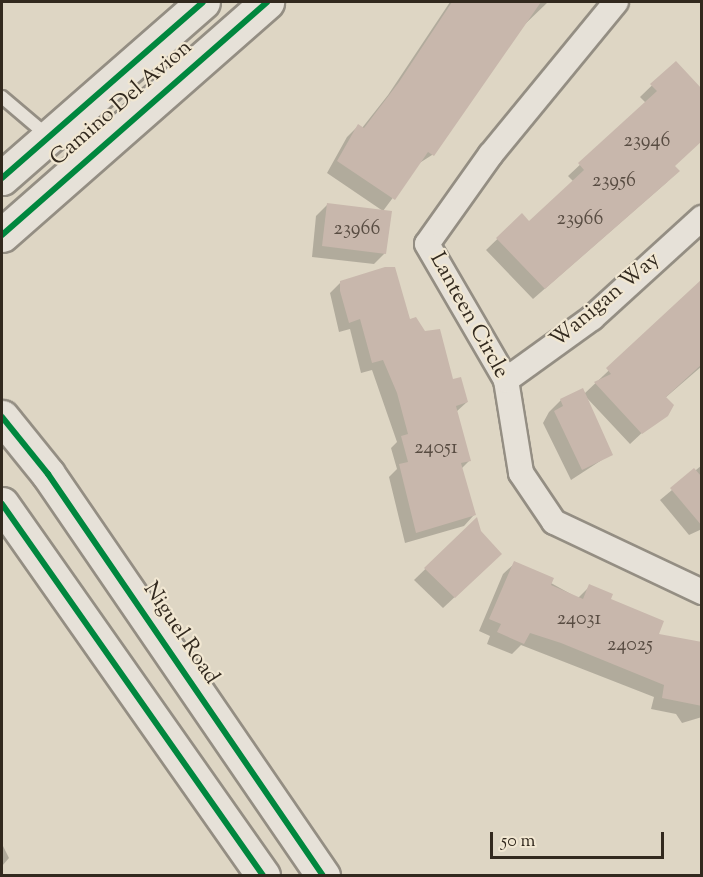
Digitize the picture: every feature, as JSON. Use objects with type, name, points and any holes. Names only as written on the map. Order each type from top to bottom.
[{"type":"main road","name":"Camino Del Avion","points":[[2,178],[203,2]]},
{"type":"main road","name":"Camino Del Avion","points":[[2,235],[267,2]]},
{"type":"main road","name":"Niguel Road","points":[[2,417],[67,502],[323,876]]},
{"type":"main road","points":[[2,504],[263,876]]},
{"type":"street","name":"Lanteen Circle","points":[[616,2],[491,154],[427,244],[506,380],[521,473],[554,522],[702,592]]},
{"type":"street","name":"Wanigan Way","points":[[506,380],[592,318],[702,218]]},
{"type":"lane","points":[[3,98],[49,137]]},
{"type":"building","points":[[452,2],[541,2],[434,156],[428,152],[395,200],[337,161],[358,124],[364,128],[399,82]]},
{"type":"building","points":[[676,61],[702,89],[702,141],[675,166],[680,171],[545,289],[496,238],[522,213],[529,221],[584,170],[578,163],[657,91],[650,84]]},
{"type":"building","points":[[327,203],[392,211],[386,254],[322,246]]},
{"type":"building","points":[[385,267],[395,267],[410,319],[416,317],[425,331],[440,329],[453,379],[461,377],[468,402],[456,406],[471,461],[461,463],[476,515],[416,533],[399,464],[408,462],[401,436],[408,434],[397,393],[383,360],[372,363],[360,319],[349,323],[340,291],[340,281]]},
{"type":"building","points":[[702,279],[702,364],[666,397],[674,405],[668,416],[642,434],[594,382],[611,374],[606,368]]},
{"type":"building","points":[[583,388],[613,455],[582,470],[554,411],[563,406],[560,399]]},
{"type":"building","points":[[694,468],[702,477],[702,526],[670,488]]},
{"type":"building","points":[[477,517],[481,531],[502,554],[455,598],[424,568]]},
{"type":"building","points":[[514,561],[554,578],[551,585],[583,599],[589,584],[613,594],[611,599],[664,621],[659,634],[702,642],[702,706],[662,698],[664,685],[561,643],[530,633],[524,644],[497,632],[501,624],[489,619]]},
{"type":"cycle path","points":[[2,178],[203,2]]},
{"type":"cycle path","points":[[2,235],[267,2]]},
{"type":"cycle path","points":[[2,417],[48,474],[323,876]]},
{"type":"cycle path","points":[[2,504],[263,876]]}]
